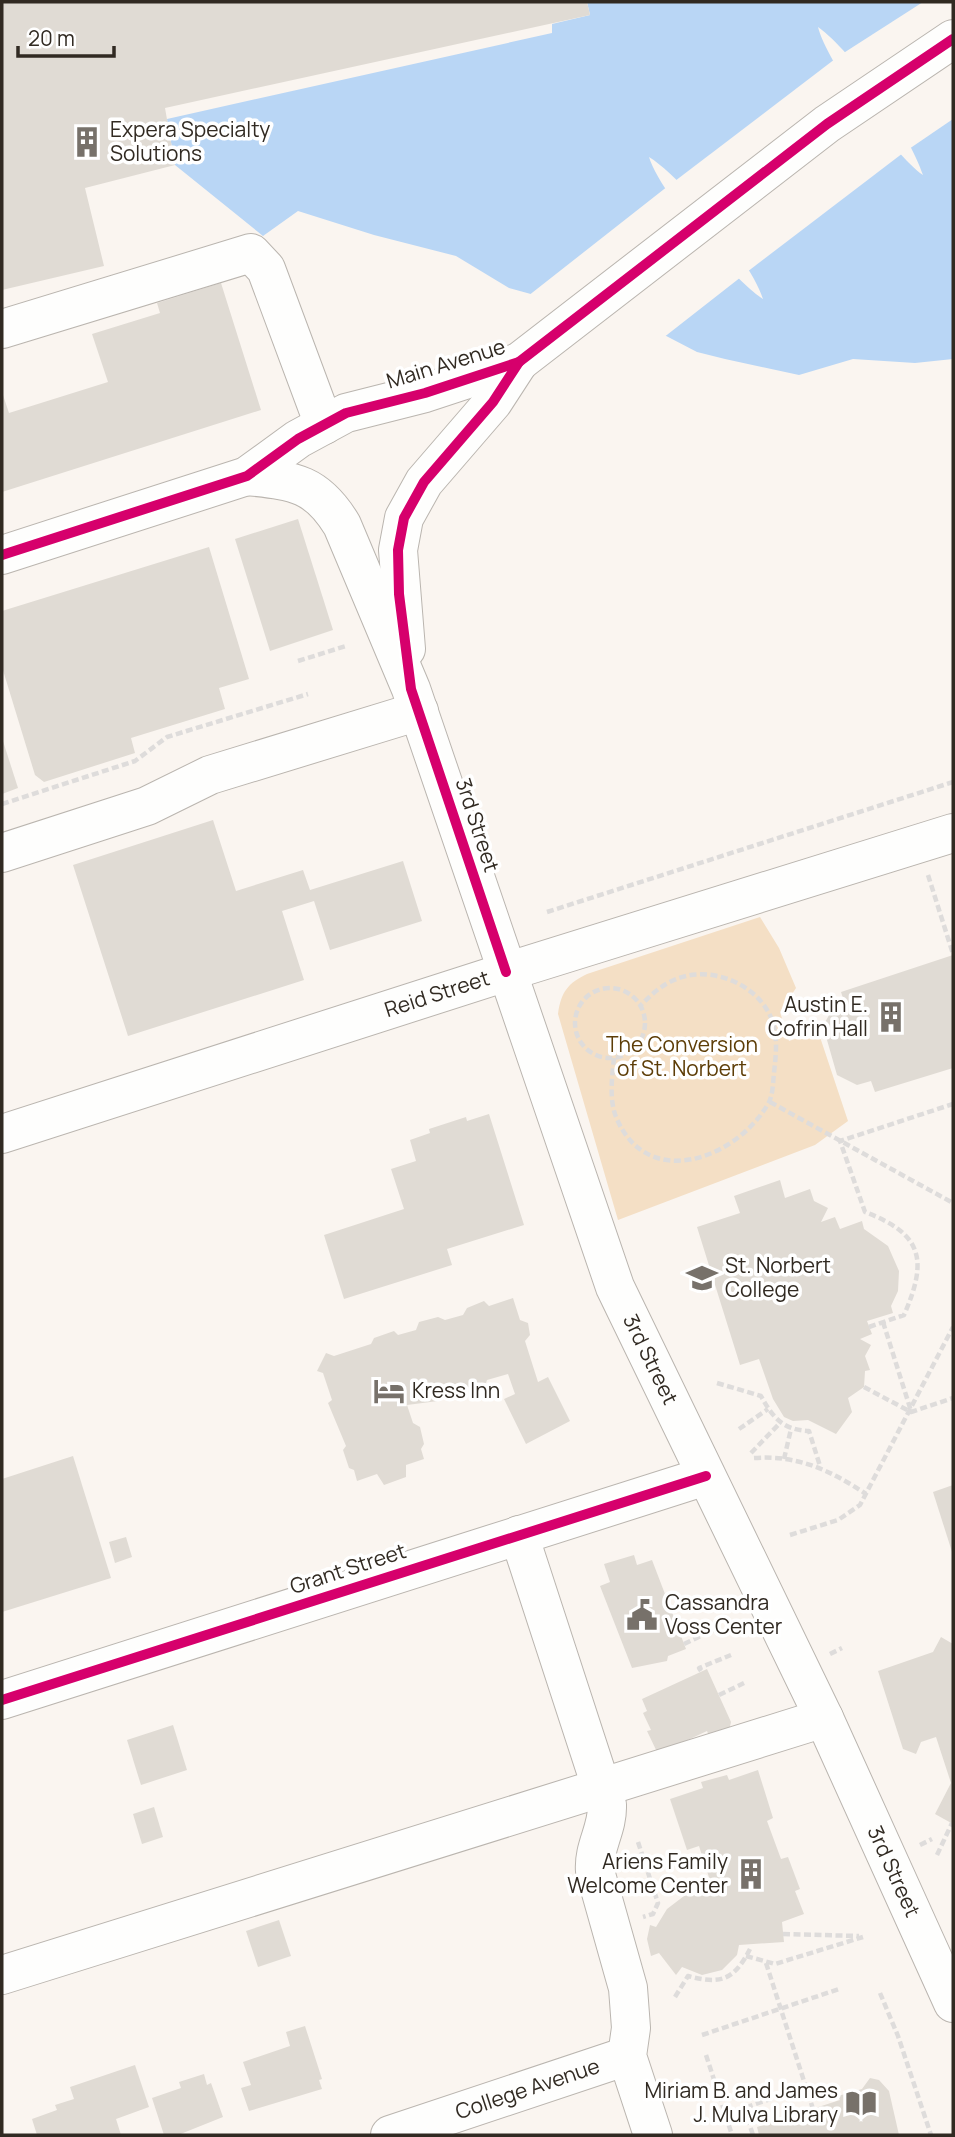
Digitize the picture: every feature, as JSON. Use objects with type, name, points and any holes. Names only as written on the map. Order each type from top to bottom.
[{"type":"main road","name":"Main Avenue","points":[[2,555],[247,476],[298,439],[346,413],[425,393],[519,362],[827,124],[953,39]]},
{"type":"main road","points":[[2,329],[251,253],[266,269],[324,425]]},
{"type":"main road","points":[[415,700],[399,594],[398,550],[404,518],[424,481],[493,402],[519,362]]},
{"type":"main road","points":[[247,476],[294,481],[314,491],[332,508],[415,700]]},
{"type":"main road","points":[[2,853],[147,806],[211,775],[415,700]]},
{"type":"main road","name":"3rd Street","points":[[415,700],[615,1287],[824,1718],[953,2003]]},
{"type":"main road","name":"Reid Street","points":[[2,1133],[936,838]]},
{"type":"main road","name":"Grant Street","points":[[2,1700],[706,1476]]},
{"type":"main road","points":[[519,1535],[603,1788],[607,1818],[596,1845],[595,1871],[628,1988],[631,2028],[627,2056],[653,2135]]},
{"type":"main road","points":[[2,1975],[416,1843],[603,1788],[824,1718]]},
{"type":"main road","name":"College Avenue","points":[[390,2135],[627,2056]]},
{"type":"path","points":[[298,661],[346,646]]},
{"type":"path","points":[[2,804],[135,761],[167,737],[308,694]]},
{"type":"path","points":[[547,912],[953,782]]},
{"type":"path","points":[[936,838],[953,954]]},
{"type":"path","points":[[614,1058],[611,1087],[616,1116],[635,1143],[653,1156],[671,1163],[701,1157],[728,1146],[746,1131],[770,1102],[777,1049],[772,1020],[758,997],[741,985],[718,976],[696,974],[674,980],[654,992],[640,1006]]},
{"type":"path","points":[[605,989],[625,992],[640,1006],[644,1016],[643,1035],[631,1051],[614,1058],[603,1058],[584,1047],[575,1027],[579,1006],[586,998],[605,989]]},
{"type":"path","points":[[770,1102],[953,1203]]},
{"type":"path","points":[[840,1141],[953,1104]]},
{"type":"path","points":[[840,1141],[865,1212],[894,1223],[907,1237],[918,1256],[917,1272],[904,1315],[869,1327]]},
{"type":"path","points":[[883,1322],[911,1412]]},
{"type":"path","points":[[790,1535],[850,1514],[866,1494],[953,1327]]},
{"type":"path","points":[[717,1383],[761,1396],[780,1423],[791,1429],[809,1431],[820,1466]]},
{"type":"path","points":[[864,1387],[911,1412],[953,1398]]},
{"type":"path","points":[[739,1429],[768,1409]]},
{"type":"path","points":[[780,1423],[752,1456],[784,1458],[820,1466],[866,1494]]},
{"type":"path","points":[[784,1458],[791,1429]]},
{"type":"path","points":[[684,1644],[718,1628]]},
{"type":"path","points":[[701,1671],[699,1668],[731,1655]]},
{"type":"path","points":[[719,1695],[744,1683]]},
{"type":"path","points":[[937,1855],[952,1823]]},
{"type":"path","points":[[746,1956],[775,1964],[863,1937],[783,1934]]},
{"type":"path","points":[[676,1997],[688,1976],[709,1982],[727,1977],[736,1971],[750,1949]]},
{"type":"path","points":[[766,1963],[813,2109]]},
{"type":"path","points":[[702,2035],[839,1989]]},
{"type":"path","points":[[880,1993],[898,2036],[931,2135]]},
{"type":"path","points":[[706,2055],[733,2135]]},
{"type":"path","points":[[726,2114],[806,2088]]},
{"type":"path","points":[[744,2108],[753,2135]]},
{"type":"green space","name":"The Conversion of St. Norbert","points":[[760,917],[779,948],[796,988],[780,1012],[789,1041],[818,1031],[848,1121],[815,1145],[618,1220],[558,1014],[563,994],[570,985],[587,974]]},
{"type":"water","points":[[587,2],[953,2],[953,359],[915,363],[853,359],[799,375],[725,359],[697,352],[647,326],[509,288],[456,256],[374,235],[298,211],[263,236],[175,165],[167,119],[552,33],[552,24],[590,15]],"holes":[[[818,27],[847,55],[879,95],[906,138],[923,175],[895,148],[863,106],[834,62]],[[649,157],[697,201],[731,243],[763,299],[734,274],[698,234],[667,191]]]},
{"type":"pier","points":[[923,2],[953,2],[953,119],[909,149],[842,54]]},
{"type":"pier","points":[[835,59],[903,153],[747,272],[675,181]]},
{"type":"pier","points":[[668,186],[741,277],[663,338],[646,329],[528,296]]},
{"type":"building","name":"Expera Specialty Solutions","points":[[2,2],[587,2],[590,15],[165,108],[175,165],[85,188],[104,266],[2,290]]},
{"type":"building","points":[[221,283],[261,410],[2,492],[2,392],[9,413],[108,382],[92,334],[160,313],[157,303]]},
{"type":"building","points":[[298,519],[333,630],[270,651],[235,539]]},
{"type":"building","points":[[209,547],[249,679],[219,688],[225,709],[131,738],[135,753],[44,782],[35,775],[2,667],[2,611]]},
{"type":"building","points":[[2,738],[18,788],[2,794]]},
{"type":"building","points":[[213,820],[236,891],[303,870],[310,890],[403,861],[422,921],[330,950],[314,901],[282,911],[304,980],[128,1036],[73,865]]},
{"type":"building","name":"Austin E. Cofrin Hall","points":[[953,955],[953,1068],[875,1092],[871,1081],[857,1085],[837,1075],[823,1026],[833,1008],[845,1004],[841,992]]},
{"type":"building","points":[[489,1114],[524,1225],[447,1249],[452,1265],[344,1299],[324,1235],[404,1209],[391,1169],[416,1161],[410,1140],[430,1133],[429,1129],[466,1117],[467,1121]]},
{"type":"building","points":[[780,1180],[785,1198],[810,1189],[814,1201],[828,1208],[821,1222],[835,1217],[840,1229],[862,1221],[864,1229],[888,1246],[899,1271],[898,1291],[891,1306],[893,1313],[867,1321],[872,1334],[860,1339],[871,1345],[865,1356],[870,1370],[865,1371],[864,1387],[848,1398],[852,1412],[836,1434],[808,1420],[793,1421],[784,1417],[773,1399],[759,1359],[740,1365],[697,1227],[740,1213],[734,1196]]},
{"type":"building","name":"Kress Inn","points":[[513,1298],[520,1320],[528,1323],[530,1335],[525,1341],[538,1382],[548,1377],[570,1421],[526,1444],[504,1399],[515,1394],[508,1374],[487,1380],[486,1383],[444,1393],[438,1401],[407,1405],[413,1423],[420,1427],[424,1459],[406,1465],[406,1477],[384,1485],[377,1474],[357,1481],[354,1470],[349,1468],[343,1450],[346,1446],[328,1403],[332,1400],[323,1373],[317,1371],[326,1353],[334,1356],[371,1344],[374,1338],[394,1331],[398,1335],[416,1330],[419,1322],[438,1317],[445,1320],[463,1315],[467,1308],[484,1301],[489,1306]]},
{"type":"building","points":[[73,1456],[111,1578],[2,1612],[2,1479]]},
{"type":"building","points":[[953,1485],[953,1555],[933,1492]]},
{"type":"building","points":[[126,1537],[132,1557],[115,1563],[109,1542]]},
{"type":"building","name":"Cassandra Voss Center","points":[[634,1555],[637,1565],[652,1560],[686,1649],[668,1656],[667,1661],[632,1668],[600,1586],[610,1582],[604,1564]]},
{"type":"building","points":[[941,1637],[953,1644],[953,1824],[935,1814],[951,1783],[936,1737],[921,1742],[916,1754],[903,1749],[878,1671],[933,1652]]},
{"type":"building","points":[[707,1669],[731,1722],[729,1731],[709,1736],[707,1731],[658,1754],[647,1731],[651,1730],[643,1713],[647,1711],[642,1699]]},
{"type":"building","points":[[173,1725],[187,1770],[141,1785],[127,1740]]},
{"type":"building","name":"Ariens Family Welcome Center","points":[[758,1770],[773,1818],[767,1821],[781,1859],[788,1857],[800,1889],[795,1891],[804,1914],[782,1922],[784,1942],[739,1945],[737,1955],[722,1970],[702,1975],[682,1967],[676,1975],[659,1953],[651,1956],[647,1939],[650,1925],[656,1927],[667,1909],[692,1892],[692,1895],[714,1893],[699,1846],[687,1850],[670,1799],[703,1788],[701,1782],[727,1775],[729,1780]]},
{"type":"building","points":[[154,1807],[163,1837],[142,1844],[133,1814]]},
{"type":"building","points":[[279,1920],[291,1956],[258,1967],[246,1931]]},
{"type":"building","points":[[305,2026],[322,2079],[319,2080],[322,2089],[249,2111],[241,2088],[251,2085],[243,2062],[290,2046],[286,2032]]},
{"type":"building","points":[[135,2065],[149,2107],[116,2119],[121,2135],[37,2135],[32,2119],[57,2110],[55,2105],[74,2099],[70,2087]]},
{"type":"building","points":[[204,2074],[207,2085],[211,2083],[223,2117],[178,2135],[164,2135],[152,2098],[181,2088],[179,2082]]},
{"type":"building","name":"Miriam B. and James J. Mulva Library","points":[[870,2078],[879,2080],[889,2091],[899,2135],[759,2135],[757,2127],[840,2100],[838,2096],[862,2089]]},
{"type":"cycle path","points":[[2,555],[247,476],[298,439],[346,413],[425,393],[519,362],[827,124],[953,39]]},
{"type":"cycle path","points":[[506,972],[411,689],[399,594],[398,550],[404,518],[424,482],[493,402],[519,362]]},
{"type":"cycle path","points":[[2,1700],[706,1476]]},
{"type":"place","name":"Expera Specialty Solutions","points":[[87,142]]},
{"type":"place","name":"Austin E. Cofrin Hall","points":[[891,1017]]},
{"type":"place","name":"St. Norbert College","points":[[702,1278]]},
{"type":"place","name":"Kress Inn","points":[[389,1391]]},
{"type":"place","name":"Cassandra Voss Center","points":[[642,1615]]},
{"type":"place","name":"Ariens Family Welcome Center","points":[[751,1874]]},
{"type":"place","name":"Miriam B. and James J. Mulva Library","points":[[861,2103]]}]
